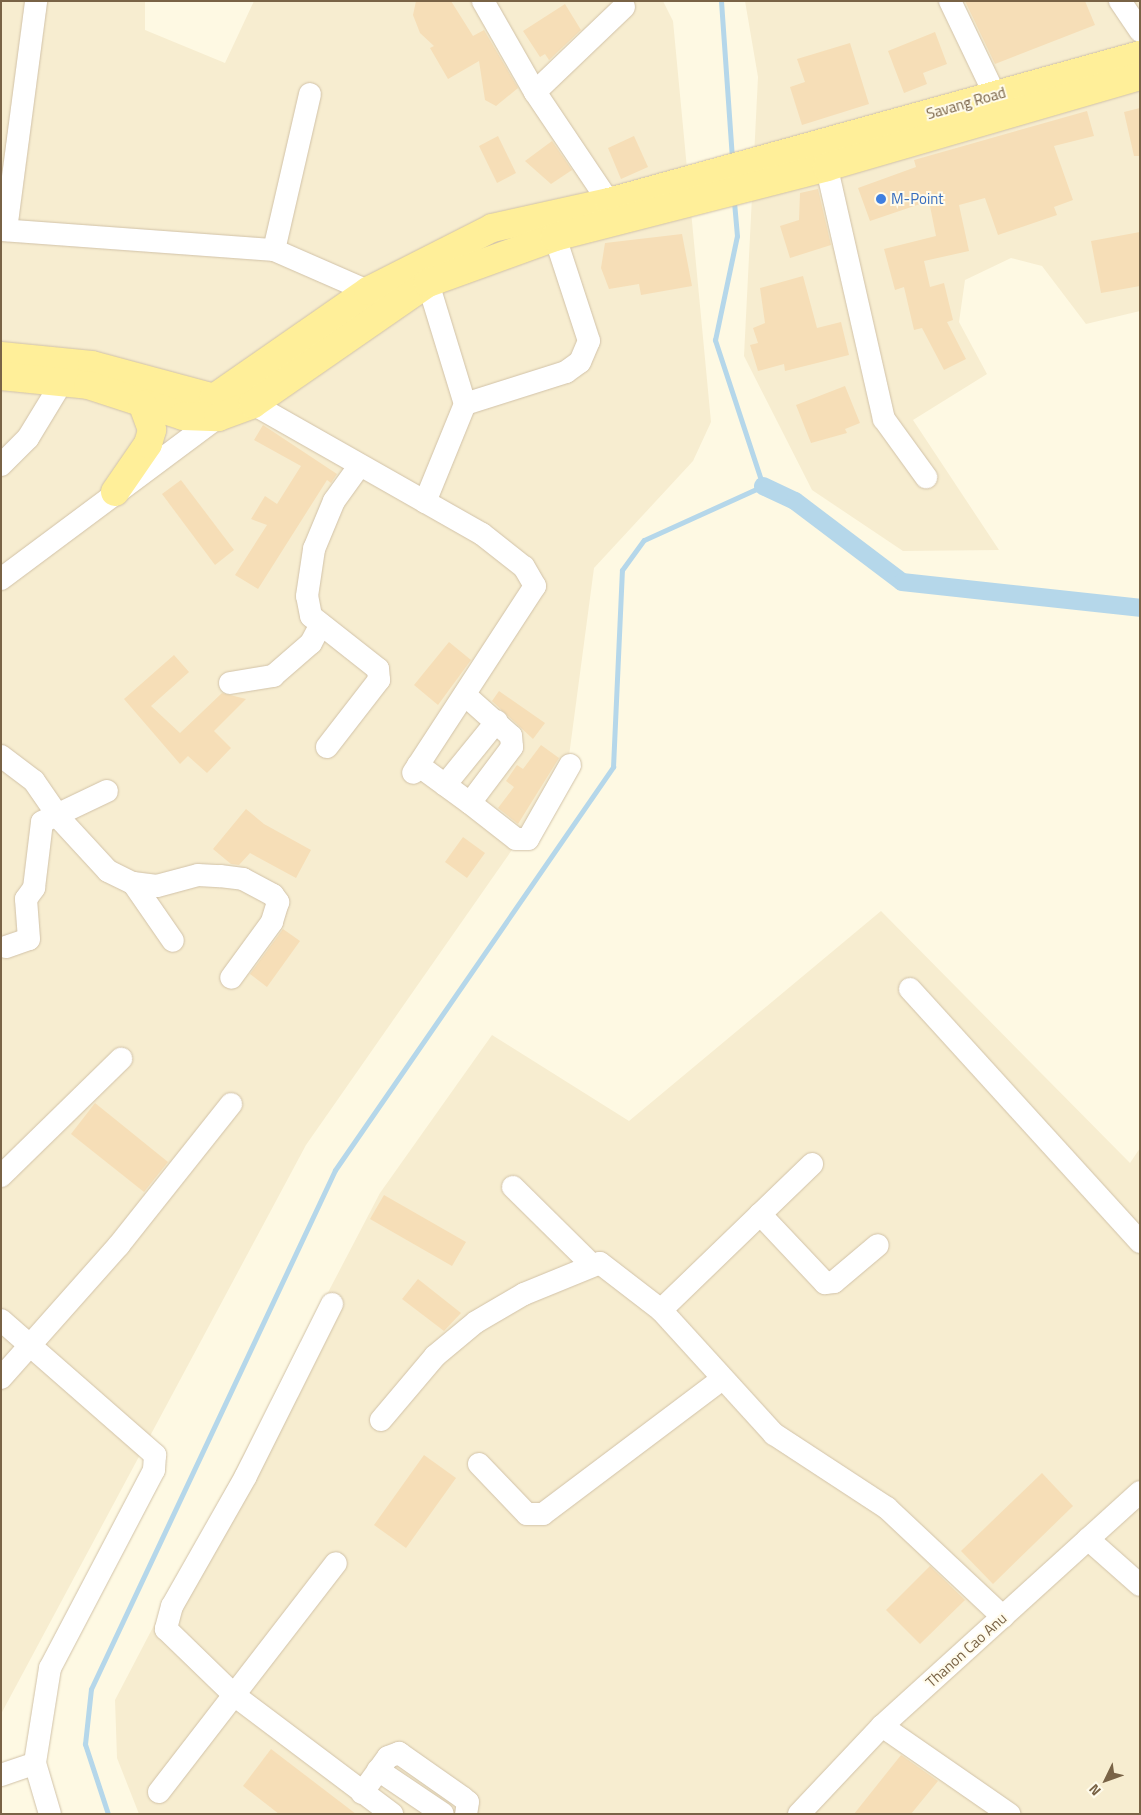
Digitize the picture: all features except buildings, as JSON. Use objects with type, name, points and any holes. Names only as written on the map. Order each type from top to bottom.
[{"type":"main road","name":"Savang Road","points":[[824,156],[995,95],[1140,54]]},
{"type":"main road","name":"Savang Road","points":[[648,204],[796,163],[1140,76]]},
{"type":"main road","points":[[216,408],[368,291],[492,228],[609,202],[648,204]]},
{"type":"main road","points":[[1,376],[88,385],[143,405],[185,405],[216,408],[253,404],[428,283],[648,204]]},
{"type":"main road","points":[[1,356],[92,365],[185,405]]},
{"type":"main road","points":[[115,492],[148,444],[152,430],[143,405]]},
{"type":"street","points":[[36,1],[4,230],[274,250],[368,291]]},
{"type":"street","points":[[482,1],[535,92],[609,202]]},
{"type":"street","points":[[950,1],[995,95]]},
{"type":"street","points":[[1120,1],[1140,31]]},
{"type":"street","points":[[535,92],[624,6]]},
{"type":"street","points":[[274,250],[310,94]]},
{"type":"street","points":[[824,156],[884,419],[926,477]]},
{"type":"street","points":[[465,404],[566,372],[587,350],[589,341],[555,237]]},
{"type":"street","points":[[425,502],[465,404],[428,283]]},
{"type":"street","points":[[1,465],[28,438],[62,382]]},
{"type":"street","points":[[253,404],[482,534],[524,567],[535,586],[416,769],[445,785],[516,839],[528,839],[570,765]]},
{"type":"street","points":[[115,492],[167,443],[185,405]]},
{"type":"street","points":[[1,579],[115,492],[216,408]]},
{"type":"street","points":[[327,747],[378,680],[378,669],[311,616],[307,596],[314,549],[334,502],[360,465]]},
{"type":"street","points":[[230,683],[273,676],[311,642],[321,624]]},
{"type":"street","points":[[465,695],[497,721],[513,743],[470,803]]},
{"type":"street","points":[[445,785],[497,721]]},
{"type":"street","points":[[1,756],[34,781],[57,814],[108,871],[133,883],[157,886],[198,875],[243,879],[273,895],[278,902],[272,922],[231,978]]},
{"type":"street","points":[[6,947],[29,939],[26,899],[34,888],[41,824],[57,814],[107,791]]},
{"type":"street","points":[[133,883],[173,941]]},
{"type":"street","points":[[910,989],[1140,1242]]},
{"type":"street","points":[[1,1176],[121,1059]]},
{"type":"street","points":[[1,1378],[31,1345],[231,1104]]},
{"type":"street","points":[[661,1310],[812,1164]]},
{"type":"street","points":[[513,1187],[591,1264],[611,1268],[661,1310],[774,1434],[887,1508],[1003,1616]]},
{"type":"street","points":[[760,1214],[825,1283],[834,1282],[878,1245]]},
{"type":"street","points":[[381,1420],[435,1356],[476,1322],[591,1264]]},
{"type":"street","points":[[332,1304],[246,1476],[166,1618],[173,1639],[234,1695],[392,1814]]},
{"type":"street","points":[[1,1320],[155,1455],[154,1470],[50,1668],[35,1763],[50,1814]]},
{"type":"street","points":[[479,1464],[527,1514],[543,1514],[722,1379]]},
{"type":"street","name":"Thanon Cao Anu","points":[[799,1814],[882,1726],[1140,1492]]},
{"type":"street","points":[[1088,1539],[1140,1585]]},
{"type":"street","points":[[160,1792],[336,1563]]},
{"type":"street","points":[[882,1726],[1009,1814]]},
{"type":"street","points":[[362,1793],[388,1757],[400,1753],[468,1802],[466,1814]]},
{"type":"street","points":[[1,1775],[35,1763]]},
{"type":"street","points":[[378,1770],[443,1814]]},
{"type":"shaded area","points":[[1,1],[145,1],[145,30],[225,63],[254,1],[663,1],[673,21],[711,422],[693,461],[594,568],[567,771],[306,1145],[1,1714]]},
{"type":"shaded area","points":[[745,1],[1140,1],[1140,311],[1086,324],[1042,266],[1011,258],[965,280],[959,322],[987,374],[913,420],[999,550],[903,551],[812,490],[744,356],[758,77]]},
{"type":"shaded area","points":[[881,911],[1130,1163],[1140,1148],[1140,1814],[139,1814],[117,1758],[115,1700],[380,1193],[492,1035],[629,1121]]},
{"type":"waterway","points":[[721,1],[732,160]]},
{"type":"waterway","points":[[108,1814],[85,1744],[91,1689],[335,1170],[613,767],[622,570],[644,540],[763,486],[715,340],[737,236],[734,198]]},
{"type":"waterway","points":[[763,486],[795,501],[902,582],[1140,608]]},
{"type":"place","name":"M-Point","points":[[881,199]]}]
